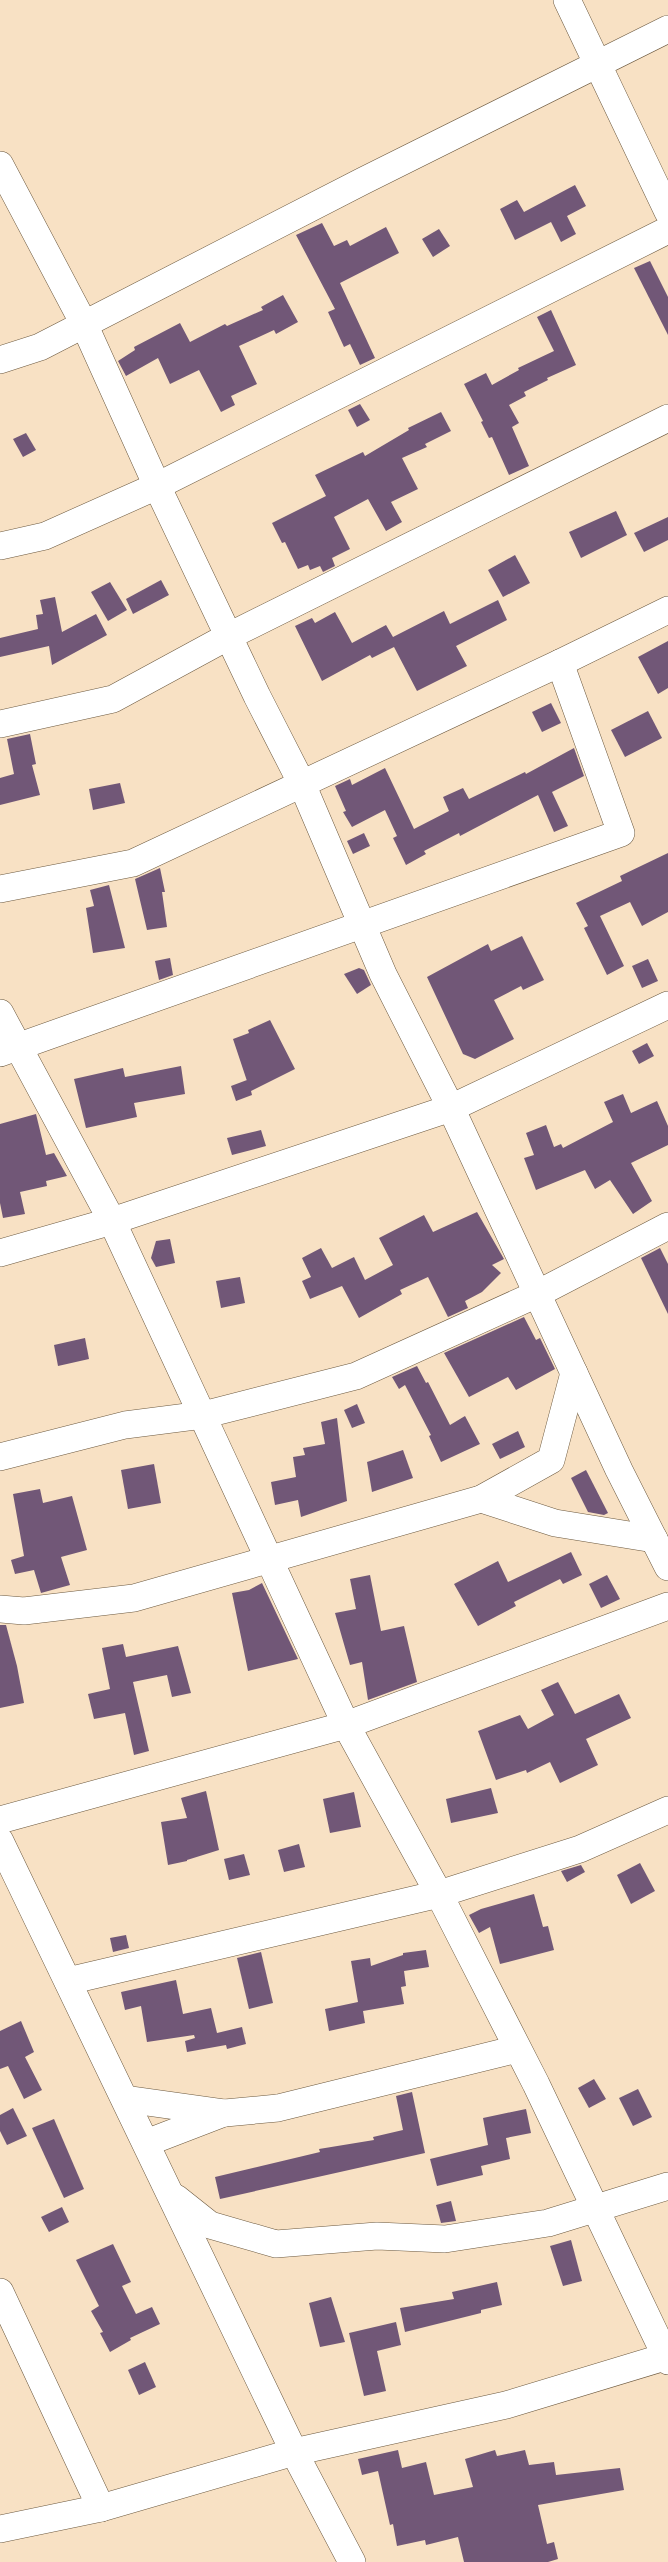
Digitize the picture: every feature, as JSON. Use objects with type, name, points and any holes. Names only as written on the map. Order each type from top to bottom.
[{"type":"street","points":[[567,0],[668,212]]},
{"type":"street","points":[[0,360],[40,347],[363,181],[668,29]]},
{"type":"street","points":[[0,165],[84,324],[157,486],[302,784],[383,974],[451,1108],[618,1470],[668,1567]]},
{"type":"street","points":[[0,546],[45,536],[157,486],[668,230]]},
{"type":"street","points":[[0,724],[113,699],[229,636],[668,418]]},
{"type":"street","points":[[0,889],[132,863],[560,663],[668,610]]},
{"type":"street","points":[[8,1050],[621,833],[560,663]]},
{"type":"street","points":[[0,1253],[112,1221],[451,1108],[668,1005]]},
{"type":"street","points":[[0,1013],[8,1050],[112,1221],[346,1725],[439,1894],[667,2358],[506,2405],[294,2452],[101,2508],[0,2529]]},
{"type":"street","points":[[0,1457],[124,1425],[203,1416],[356,1376],[537,1294],[668,1226]]},
{"type":"street","points":[[0,1609],[24,1611],[134,1598],[481,1499],[551,1460],[574,1373]]},
{"type":"street","points":[[481,1499],[555,1523],[654,1539]]},
{"type":"street","points":[[0,1820],[346,1725],[668,1606]]},
{"type":"street","points":[[69,1981],[439,1894],[580,1849],[668,1810]]},
{"type":"street","points":[[0,1841],[294,2452],[352,2562]]},
{"type":"street","points":[[125,2099],[225,2113],[278,2108],[517,2049]]},
{"type":"street","points":[[146,2143],[225,2113]]},
{"type":"street","points":[[170,2192],[210,2225],[276,2244],[377,2236],[445,2239],[548,2223],[668,2186]]},
{"type":"street","points":[[0,2292],[101,2508]]},
{"type":"building","points":[[575,185],[586,206],[567,216],[576,234],[561,242],[551,222],[515,240],[500,209],[517,200],[524,212]]},
{"type":"building","points":[[322,223],[334,246],[347,240],[350,246],[386,227],[399,253],[340,283],[375,358],[360,365],[350,344],[344,347],[328,312],[335,309],[296,235]]},
{"type":"building","points":[[439,229],[450,246],[433,257],[422,239]]},
{"type":"building","points":[[650,261],[668,297],[668,335],[634,268]]},
{"type":"building","points":[[283,295],[298,322],[276,334],[274,330],[239,346],[257,384],[231,396],[235,405],[221,412],[199,370],[170,384],[158,358],[126,376],[118,361],[135,350],[134,347],[180,323],[190,342],[225,324],[227,326],[263,310],[261,307]]},
{"type":"building","points":[[551,310],[576,365],[547,378],[548,380],[524,392],[526,396],[509,405],[519,423],[512,427],[529,466],[509,475],[464,384],[486,373],[492,385],[519,370],[518,368],[554,351],[537,317]]},
{"type":"building","points":[[360,404],[370,420],[357,427],[348,410]]},
{"type":"building","points":[[441,412],[451,431],[425,444],[427,447],[402,458],[418,489],[391,502],[402,522],[386,531],[368,499],[334,517],[350,549],[332,558],[335,566],[323,572],[320,566],[310,570],[308,565],[298,569],[285,542],[282,543],[272,523],[326,496],[315,475],[363,452],[365,456],[409,430],[408,428]]},
{"type":"building","points":[[26,433],[36,450],[23,457],[13,439]]},
{"type":"building","points":[[616,511],[627,535],[581,558],[569,532]]},
{"type":"building","points":[[668,517],[668,540],[644,552],[634,533]]},
{"type":"building","points":[[515,555],[530,583],[503,597],[488,570]]},
{"type":"building","points":[[161,580],[169,595],[133,614],[126,599]]},
{"type":"building","points":[[110,582],[127,610],[108,621],[91,592]]},
{"type":"building","points":[[55,597],[62,632],[96,614],[107,635],[52,665],[49,646],[0,657],[0,638],[38,629],[36,615],[43,614],[40,600]]},
{"type":"building","points":[[498,600],[507,620],[456,646],[467,666],[417,691],[394,647],[372,658],[370,655],[322,681],[295,626],[312,618],[315,623],[335,612],[352,643],[386,625],[393,637],[444,611],[450,624]]},
{"type":"building","points":[[668,641],[668,688],[658,694],[638,657]]},
{"type":"building","points":[[551,703],[561,723],[542,732],[532,712]]},
{"type":"building","points":[[648,711],[662,738],[625,757],[611,730]]},
{"type":"building","points":[[30,734],[36,764],[32,765],[40,795],[0,805],[0,778],[14,774],[7,739]]},
{"type":"building","points":[[574,748],[584,776],[552,792],[568,826],[554,832],[538,795],[460,836],[459,833],[424,851],[426,854],[406,865],[393,838],[397,836],[385,810],[352,827],[343,812],[346,811],[335,786],[350,779],[352,785],[385,768],[414,829],[449,811],[443,797],[463,788],[469,799],[525,772],[526,774]]},
{"type":"building","points":[[120,783],[125,803],[93,810],[89,789]]},
{"type":"building","points":[[364,833],[370,846],[353,854],[347,841]]},
{"type":"building","points":[[668,853],[668,912],[642,926],[630,902],[600,916],[624,966],[607,975],[584,928],[588,926],[576,903],[622,881],[620,876]]},
{"type":"building","points":[[160,868],[165,892],[162,892],[167,927],[147,930],[135,879]]},
{"type":"building","points":[[109,885],[125,948],[93,953],[86,908],[94,906],[90,890]]},
{"type":"building","points":[[522,936],[544,980],[523,990],[521,986],[494,1000],[514,1039],[475,1059],[463,1054],[427,977],[488,944],[491,951]]},
{"type":"building","points":[[170,958],[173,975],[159,980],[155,961]]},
{"type":"building","points":[[648,959],[658,981],[642,988],[632,966]]},
{"type":"building","points":[[359,968],[364,970],[371,985],[357,994],[344,974]]},
{"type":"building","points":[[270,1020],[295,1069],[251,1091],[252,1095],[236,1101],[231,1086],[247,1080],[233,1039],[249,1033],[248,1030]]},
{"type":"building","points":[[647,1043],[654,1056],[639,1064],[632,1051]]},
{"type":"building","points":[[181,1066],[185,1094],[134,1103],[137,1117],[86,1128],[74,1079],[123,1068],[125,1077]]},
{"type":"building","points":[[623,1094],[631,1113],[657,1101],[668,1126],[668,1145],[631,1163],[652,1201],[633,1214],[610,1180],[595,1189],[585,1170],[536,1190],[524,1158],[534,1155],[526,1133],[546,1125],[554,1147],[561,1144],[563,1148],[613,1122],[604,1102]]},
{"type":"building","points":[[36,1114],[46,1155],[54,1153],[67,1176],[46,1181],[47,1186],[20,1192],[25,1214],[3,1218],[0,1203],[0,1124]]},
{"type":"building","points":[[261,1130],[266,1146],[232,1155],[227,1138]]},
{"type":"building","points":[[477,1212],[504,1259],[492,1265],[501,1273],[482,1292],[465,1301],[468,1308],[448,1317],[428,1277],[400,1290],[402,1294],[359,1318],[342,1286],[310,1299],[302,1281],[311,1277],[302,1258],[321,1248],[332,1268],[354,1257],[365,1280],[393,1265],[379,1238],[424,1215],[433,1232]]},
{"type":"building","points":[[170,1239],[175,1263],[156,1267],[151,1258],[156,1241]]},
{"type":"building","points":[[660,1248],[668,1264],[668,1314],[641,1258]]},
{"type":"building","points":[[240,1277],[245,1303],[221,1308],[216,1281]]},
{"type":"building","points":[[524,1317],[536,1340],[540,1338],[555,1369],[516,1390],[508,1377],[469,1397],[444,1353]]},
{"type":"building","points":[[85,1338],[89,1359],[58,1366],[54,1345]]},
{"type":"building","points":[[417,1366],[450,1425],[465,1416],[480,1444],[441,1462],[429,1436],[431,1435],[405,1385],[399,1389],[392,1377]]},
{"type":"building","points":[[357,1404],[365,1423],[352,1428],[344,1410]]},
{"type":"building","points":[[337,1418],[347,1501],[301,1517],[298,1500],[275,1505],[271,1482],[296,1477],[293,1457],[305,1455],[303,1448],[325,1444],[321,1422]]},
{"type":"building","points":[[518,1431],[525,1447],[500,1459],[492,1444]]},
{"type":"building","points":[[403,1450],[413,1478],[372,1492],[367,1462]]},
{"type":"building","points":[[154,1464],[161,1503],[128,1509],[121,1470]]},
{"type":"building","points":[[586,1470],[608,1513],[604,1515],[588,1512],[571,1478]]},
{"type":"building","points":[[40,1489],[43,1503],[72,1496],[87,1550],[61,1557],[70,1585],[41,1593],[34,1570],[15,1574],[11,1560],[24,1556],[13,1494]]},
{"type":"building","points":[[571,1552],[582,1575],[563,1584],[560,1579],[514,1602],[516,1606],[478,1626],[454,1584],[498,1561],[508,1582]]},
{"type":"building","points":[[370,1575],[381,1631],[404,1626],[417,1682],[368,1700],[362,1662],[350,1665],[335,1613],[356,1609],[350,1579]]},
{"type":"building","points":[[607,1575],[620,1599],[601,1608],[589,1584]]},
{"type":"building","points":[[262,1583],[298,1659],[248,1671],[232,1593],[249,1590]]},
{"type":"building","points":[[0,1625],[6,1625],[24,1703],[0,1708]]},
{"type":"building","points":[[123,1644],[126,1657],[178,1646],[191,1693],[172,1697],[167,1675],[133,1682],[149,1751],[134,1755],[125,1713],[94,1719],[88,1694],[110,1689],[102,1648]]},
{"type":"building","points":[[558,1682],[575,1714],[619,1694],[631,1718],[586,1739],[598,1765],[560,1783],[550,1762],[527,1773],[526,1770],[496,1780],[478,1731],[520,1715],[528,1729],[554,1715],[541,1690]]},
{"type":"building","points":[[491,1788],[498,1813],[451,1823],[446,1799]]},
{"type":"building","points":[[206,1791],[219,1850],[168,1865],[161,1822],[187,1818],[181,1798]]},
{"type":"building","points":[[354,1792],[361,1827],[330,1833],[323,1799]]},
{"type":"building","points":[[299,1844],[305,1867],[284,1872],[278,1850]]},
{"type":"building","points":[[244,1854],[250,1875],[229,1880],[224,1859]]},
{"type":"building","points":[[640,1863],[655,1891],[631,1904],[617,1875]]},
{"type":"building","points":[[581,1865],[585,1872],[567,1882],[561,1871]]},
{"type":"building","points":[[534,1894],[543,1927],[548,1926],[554,1950],[500,1964],[490,1927],[479,1933],[469,1915],[481,1909]]},
{"type":"building","points":[[126,1935],[129,1948],[113,1952],[110,1938]]},
{"type":"building","points":[[426,1950],[429,1967],[404,1971],[406,1986],[401,1987],[404,2004],[363,2011],[365,2023],[329,2031],[325,2009],[358,2002],[351,1961],[370,1958],[371,1966],[403,1955],[403,1953]]},
{"type":"building","points":[[261,1952],[273,2003],[249,2009],[237,1958]]},
{"type":"building","points":[[176,1980],[183,2014],[211,2008],[217,2033],[242,2027],[246,2044],[227,2049],[226,2045],[187,2052],[185,2041],[195,2038],[194,2035],[147,2042],[141,2006],[125,2010],[121,1992]]},
{"type":"building","points":[[21,2021],[34,2052],[25,2057],[42,2090],[24,2099],[8,2066],[0,2069],[0,2031]]},
{"type":"building","points":[[594,2079],[606,2099],[589,2108],[578,2088]]},
{"type":"building","points":[[638,2089],[652,2117],[633,2126],[619,2098]]},
{"type":"building","points":[[412,2092],[425,2153],[220,2199],[215,2177],[320,2152],[319,2149],[374,2140],[373,2137],[403,2130],[396,2096]]},
{"type":"building","points":[[13,2108],[27,2136],[7,2145],[0,2131],[0,2115]]},
{"type":"building","points":[[526,2109],[531,2133],[506,2138],[510,2159],[481,2166],[483,2175],[437,2186],[430,2159],[488,2145],[483,2118]]},
{"type":"building","points":[[54,2119],[84,2189],[64,2198],[32,2128]]},
{"type":"building","points":[[451,2201],[456,2221],[441,2223],[436,2205]]},
{"type":"building","points":[[62,2207],[69,2222],[49,2232],[41,2217]]},
{"type":"building","points":[[571,2240],[582,2281],[563,2286],[550,2246]]},
{"type":"building","points":[[113,2244],[131,2282],[122,2286],[136,2314],[152,2307],[160,2324],[130,2338],[131,2340],[110,2352],[100,2333],[103,2332],[91,2311],[99,2306],[76,2260]]},
{"type":"building","points":[[497,2282],[502,2305],[481,2310],[481,2313],[405,2332],[400,2308],[454,2299],[452,2292]]},
{"type":"building","points":[[331,2297],[345,2342],[320,2347],[309,2303]]},
{"type":"building","points":[[396,2322],[401,2345],[377,2351],[386,2391],[364,2396],[349,2333]]},
{"type":"building","points":[[145,2362],[156,2387],[139,2395],[128,2370]]},
{"type":"building","points":[[398,2450],[402,2468],[426,2462],[434,2495],[473,2487],[465,2459],[495,2450],[497,2456],[525,2450],[529,2465],[554,2462],[556,2475],[620,2468],[624,2490],[538,2505],[547,2544],[554,2542],[558,2559],[548,2562],[464,2562],[458,2537],[426,2545],[425,2540],[397,2546],[378,2471],[362,2475],[358,2459]]}]
